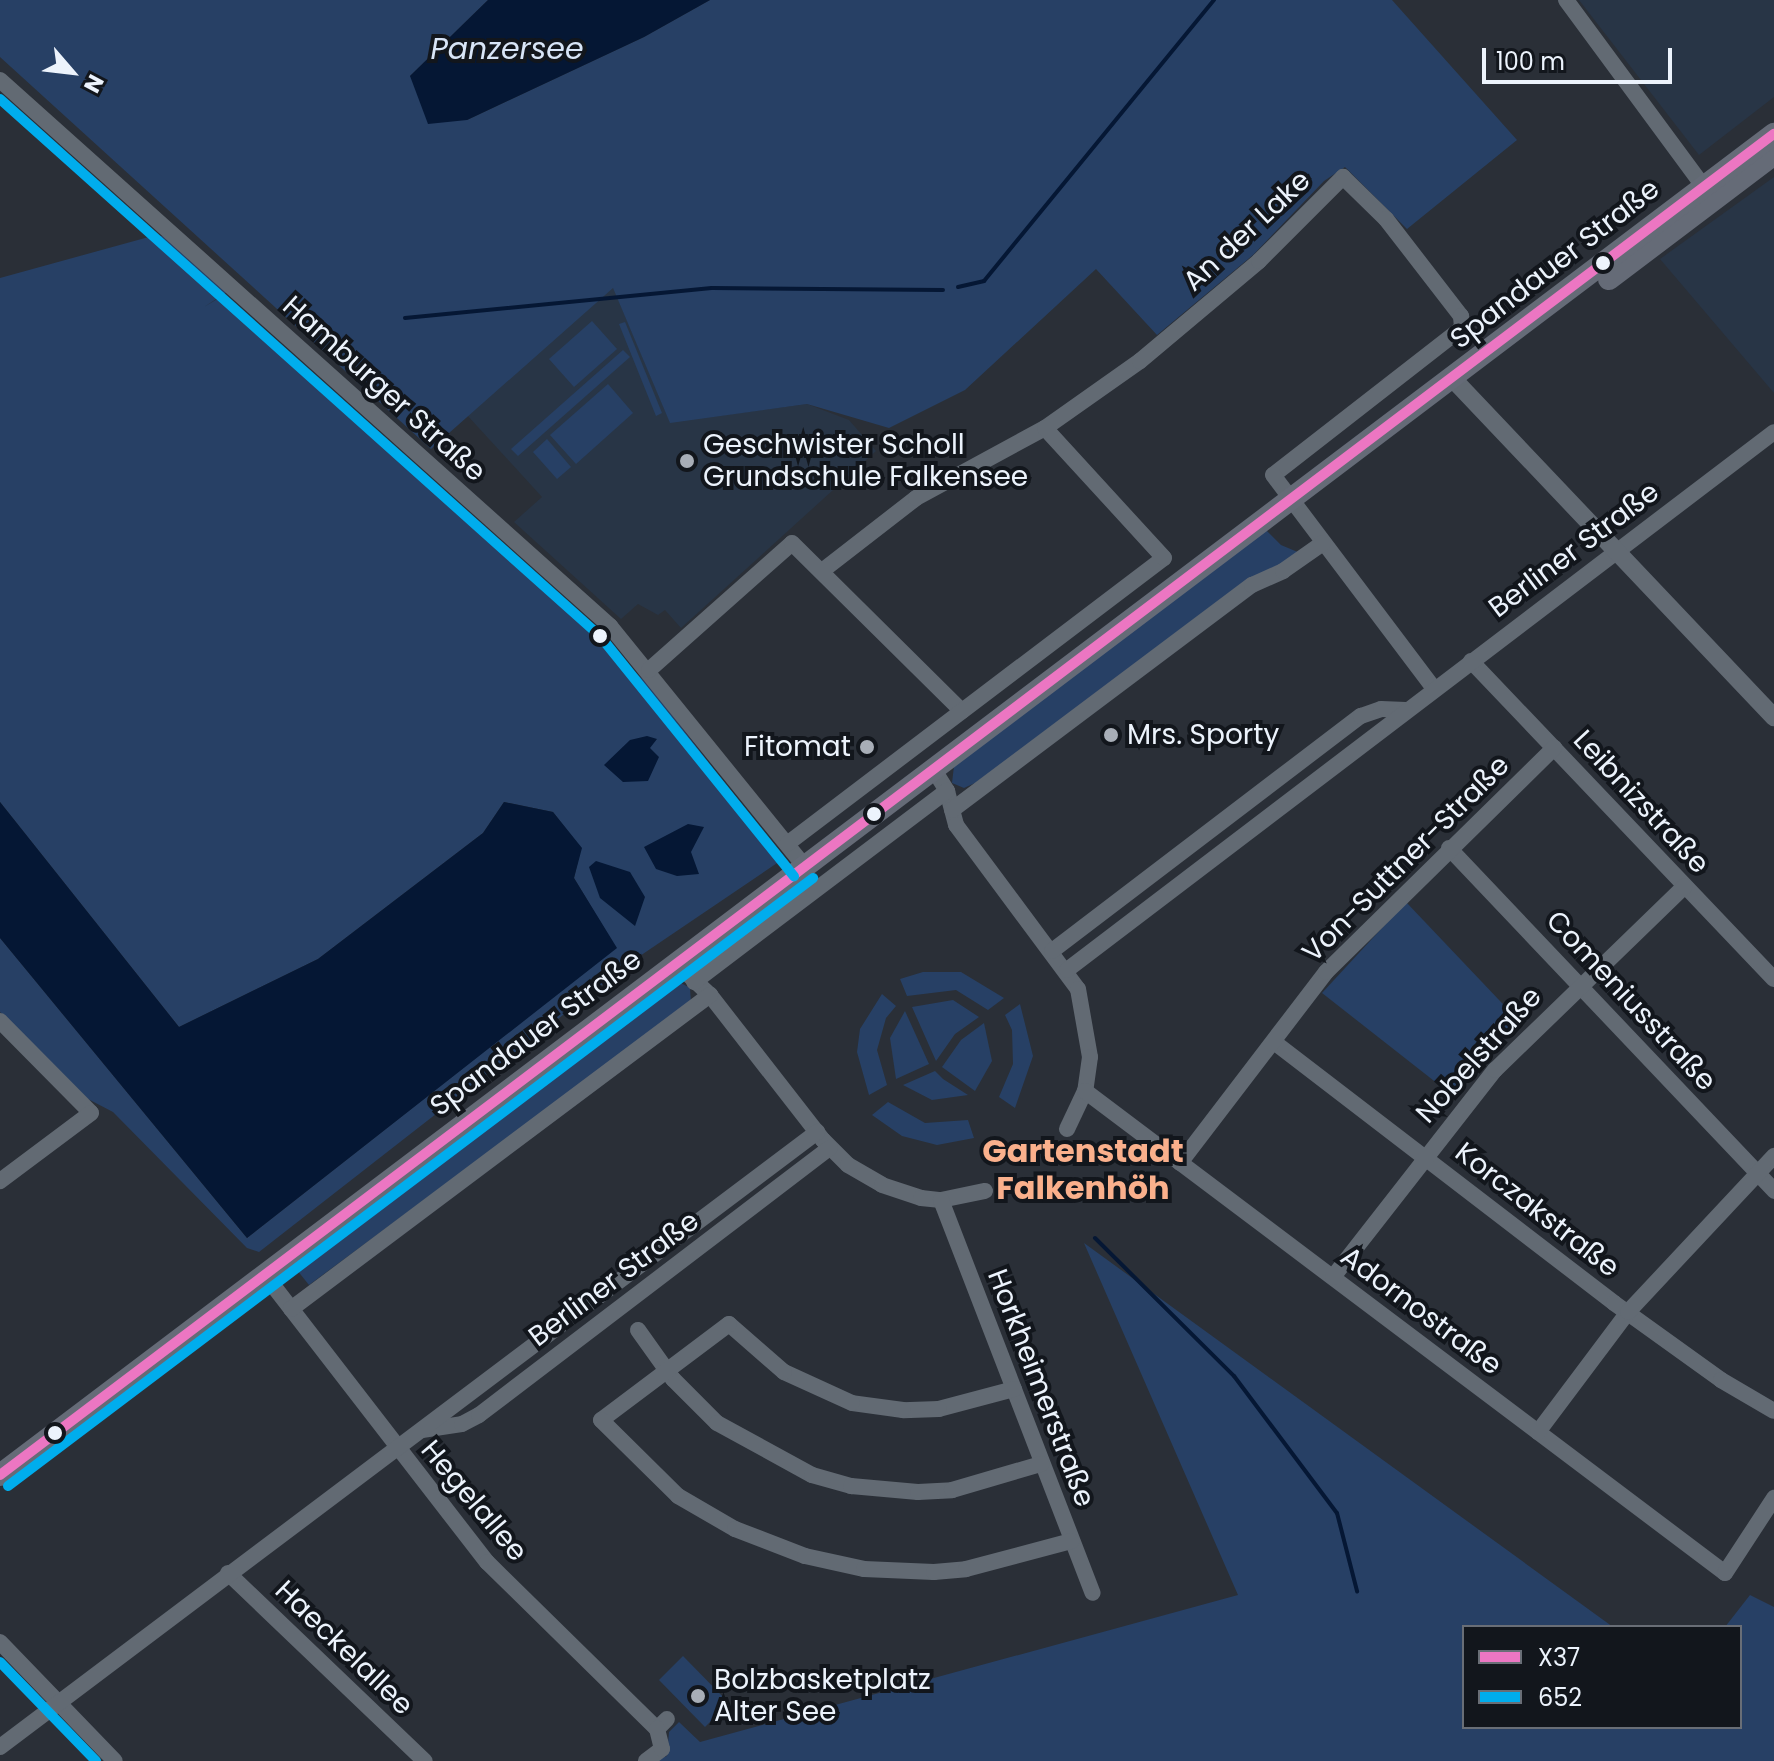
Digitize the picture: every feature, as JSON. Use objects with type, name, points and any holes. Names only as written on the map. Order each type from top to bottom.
[{"type":"main road","name":"Spandauer Straße","points":[[0,1475],[1370,440],[1416,422],[1704,187],[1774,134]]},
{"type":"main road","name":"Spandauer Straße","points":[[1458,385],[1774,154]]},
{"type":"street","points":[[1566,0],[1704,187]]},
{"type":"street","name":"Hamburger Straße","points":[[0,80],[566,585],[649,670],[805,867]]},
{"type":"street","name":"An der Lake","points":[[822,571],[916,498],[1045,428],[1157,347],[1259,261],[1343,177],[1386,219],[1461,316],[1462,328],[1273,475],[1291,500]]},
{"type":"street","points":[[1458,385],[1774,717]]},
{"type":"street","points":[[787,844],[1164,558],[1045,428]]},
{"type":"street","name":"Berliner Straße","points":[[1067,970],[1614,550],[1774,432]]},
{"type":"street","points":[[1291,500],[1434,689]]},
{"type":"street","points":[[649,670],[792,543],[962,711]]},
{"type":"street","points":[[952,810],[1252,585],[1283,571],[1323,543]]},
{"type":"street","points":[[1090,615],[1108,639]]},
{"type":"street","name":"Leibnizstraße","points":[[1471,661],[1774,979]]},
{"type":"street","points":[[1052,951],[1361,716],[1381,709],[1406,710]]},
{"type":"street","name":"Von-Suttner-Straße","points":[[1180,1163],[1351,945],[1554,748]]},
{"type":"street","points":[[934,770],[947,791],[956,825],[1067,970],[1078,989],[1089,1035],[1085,1091],[1067,1129]]},
{"type":"street","points":[[694,982],[947,791]]},
{"type":"street","name":"Comeniusstraße","points":[[1449,848],[1774,1191]]},
{"type":"street","name":"Nobelstraße","points":[[1333,1277],[1495,1070],[1580,984],[1685,886]]},
{"type":"street","points":[[677,964],[710,995],[830,1148],[882,1185],[941,1200],[985,1191]]},
{"type":"street","points":[[291,1309],[710,995]]},
{"type":"street","points":[[0,1021],[91,1113],[0,1181]]},
{"type":"street","name":"Korczakstraße","points":[[1274,1042],[1628,1312],[1721,1380],[1774,1411]]},
{"type":"street","name":"Adornostraße","points":[[1085,1091],[1725,1573],[1774,1498]]},
{"type":"street","name":"Berliner Straße","points":[[0,1747],[817,1132]]},
{"type":"street","name":"Berliner Straße","points":[[421,1430],[462,1424],[479,1415],[830,1148]]},
{"type":"street","points":[[1538,1432],[1628,1312],[1774,1156]]},
{"type":"street","name":"Horkheimerstraße","points":[[941,1200],[1093,1593]]},
{"type":"street","name":"Hegelallee","points":[[265,1275],[395,1448],[487,1562],[662,1724],[662,1749],[646,1761]]},
{"type":"street","points":[[1014,1389],[939,1409],[852,1403],[784,1372],[729,1324],[601,1420],[678,1496],[768,1544],[864,1569],[934,1572],[966,1569],[1071,1541]]},
{"type":"street","points":[[638,1330],[694,1403],[746,1444],[790,1466],[851,1486],[952,1490],[1041,1464]]},
{"type":"street","name":"Haeckelallee","points":[[228,1573],[425,1761]]},
{"type":"street","points":[[0,1642],[115,1761]]},
{"type":"shaded area","points":[[0,0],[488,0],[410,76],[467,120],[644,37],[710,0],[1392,0],[1517,140],[1407,229],[1345,167],[1324,181],[1253,255],[1157,335],[1096,269],[965,390],[889,428],[807,404],[670,423],[613,288],[431,449],[0,57]]},
{"type":"shaded area","points":[[1579,0],[1774,0],[1774,97],[1699,155]]},
{"type":"shaded area","points":[[1774,177],[1774,393],[1660,259]]},
{"type":"shaded area","points":[[156,235],[168,237],[227,292],[204,307],[224,295],[649,685],[783,859],[631,962],[259,1252],[247,1248],[113,1112],[88,1099],[0,1012],[0,938],[247,1238],[616,948],[574,878],[581,848],[553,812],[504,802],[483,833],[318,959],[179,1027],[0,802],[0,278]]},
{"type":"shaded area","name":"Geschwister Scholl Grundschule Falkensee","points":[[613,287],[670,422],[807,404],[849,420],[876,451],[681,628],[665,610],[658,615],[638,604],[621,619],[514,522],[542,497],[467,415]]},
{"type":"shaded area","points":[[592,321],[617,349],[574,387],[549,359]]},
{"type":"shaded area","points":[[625,322],[662,413],[656,416],[619,324]]},
{"type":"shaded area","points":[[623,350],[630,357],[518,456],[511,449]]},
{"type":"shaded area","points":[[608,384],[633,413],[576,464],[550,435]]},
{"type":"shaded area","points":[[547,439],[571,467],[557,479],[533,452]]},
{"type":"shaded area","points":[[1265,529],[1281,545],[1300,553],[975,783],[964,788],[952,783],[954,766]]},
{"type":"shaded area","points":[[1406,902],[1519,1021],[1452,1095],[1322,993]]},
{"type":"shaded area","points":[[923,972],[961,972],[1004,998],[988,1010],[956,990],[907,996],[900,979]]},
{"type":"shaded area","points":[[672,978],[690,988],[691,1003],[309,1285],[293,1265]]},
{"type":"shaded area","points":[[882,994],[896,1006],[886,1018],[877,1050],[887,1085],[869,1095],[857,1052],[860,1029]]},
{"type":"shaded area","points":[[953,1000],[979,1017],[955,1034],[936,1061],[912,1007]]},
{"type":"shaded area","points":[[1020,1004],[1033,1056],[1015,1108],[999,1097],[1013,1064],[1012,1030],[1005,1015]]},
{"type":"shaded area","points":[[905,1011],[929,1064],[896,1079],[890,1038]]},
{"type":"shaded area","points":[[984,1023],[992,1061],[975,1091],[942,1067],[961,1040]]},
{"type":"shaded area","points":[[935,1071],[968,1095],[932,1100],[903,1085]]},
{"type":"shaded area","points":[[888,1102],[925,1123],[968,1120],[974,1138],[937,1145],[902,1136],[872,1115]]},
{"type":"shaded area","points":[[1084,1243],[1610,1625],[1462,1625],[1462,1729],[1742,1729],[1742,1625],[1727,1625],[1750,1595],[1774,1607],[1774,1761],[653,1761],[667,1756],[669,1732],[679,1722],[700,1742],[1238,1595]]},
{"type":"shaded area","name":"Bolzbasketplatz Alter See","points":[[683,1656],[729,1703],[705,1727],[659,1680]]},
{"type":"water","name":"Panzersee","points":[[488,0],[710,0],[644,37],[467,120],[428,124],[410,76]]},
{"type":"water","points":[[647,736],[657,739],[650,748],[659,757],[648,781],[623,782],[604,765],[630,740]]},
{"type":"water","points":[[0,802],[179,1027],[318,959],[483,833],[504,802],[553,812],[582,848],[574,878],[617,948],[247,1238],[0,938]]},
{"type":"water","points":[[688,824],[704,827],[691,852],[699,874],[677,876],[656,869],[644,847]]},
{"type":"water","points":[[596,861],[630,872],[645,897],[635,926],[600,898],[589,867]]},
{"type":"waterway","points":[[958,287],[984,281],[1214,0]]},
{"type":"waterway","points":[[405,318],[712,288],[943,290]]},
{"type":"waterway","points":[[1095,1238],[1234,1376],[1337,1513],[1357,1591]]},
{"type":"transit line","name":"652","points":[[0,99],[600,636],[794,876]]},
{"type":"transit line","name":"X37","points":[[0,1475],[1774,134]]},
{"type":"transit line","name":"652","points":[[8,1486],[813,878]]},
{"type":"transit line","name":"652","points":[[0,1662],[96,1761]]},
{"type":"place","name":"Geschwister Scholl Grundschule Falkensee","points":[[687,461]]},
{"type":"place","name":"Mrs. Sporty","points":[[1111,735]]},
{"type":"place","name":"Fitomat","points":[[867,747]]},
{"type":"place","name":"Bolzbasketplatz Alter See","points":[[698,1696]]},
{"type":"district","name":"Gartenstadt Falkenhöh","points":[[1083,1170]]}]
